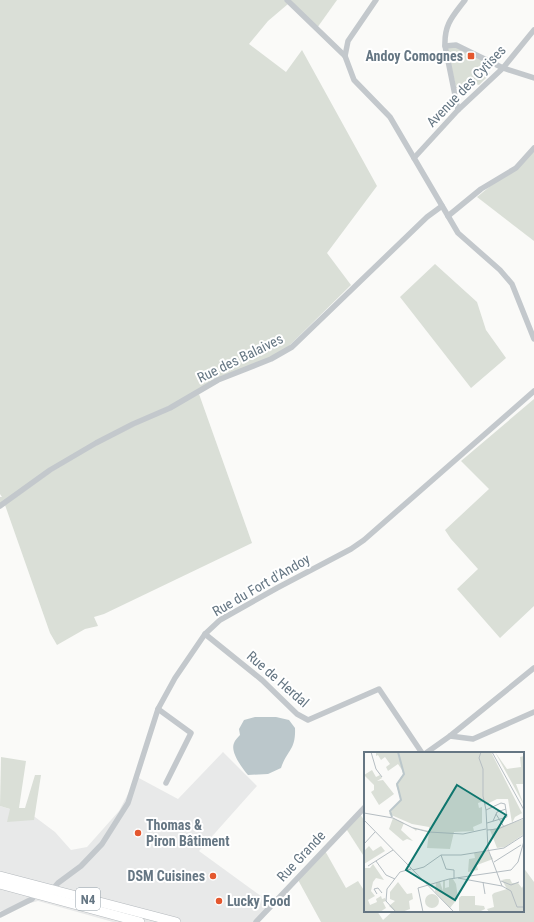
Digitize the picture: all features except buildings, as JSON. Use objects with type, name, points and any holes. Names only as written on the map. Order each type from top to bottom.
[{"type":"main road","name":"N4","points":[[0,876],[38,890]]},
{"type":"main road","name":"N4","points":[[0,884],[38,890],[176,922]]},
{"type":"main road","name":"N4","points":[[50,893],[68,904],[140,922]]},
{"type":"street","points":[[287,0],[345,56],[354,80],[390,117],[458,233],[500,270],[512,284],[534,339]]},
{"type":"street","points":[[345,56],[348,41],[376,0]]},
{"type":"street","points":[[458,110],[445,46],[447,24],[466,0]]},
{"type":"street","name":"Avenue des Cytises","points":[[414,158],[458,110],[503,68],[534,30]]},
{"type":"street","points":[[445,46],[456,45],[503,68],[534,78]]},
{"type":"street","points":[[448,216],[480,189],[516,168],[534,148]]},
{"type":"street","name":"Rue des Balaives","points":[[0,506],[50,470],[96,443],[133,424],[170,408],[218,380],[271,359],[287,350],[427,217],[442,206]]},
{"type":"street","name":"Rue du Fort d'Andoy","points":[[50,893],[81,866],[102,844],[128,803],[158,709],[175,678],[205,634],[220,620],[351,549],[364,540],[534,391]]},
{"type":"street","name":"Rue de Herdal","points":[[205,634],[262,680],[296,714],[308,720],[379,689],[421,752]]},
{"type":"street","points":[[427,752],[450,736],[534,668]]},
{"type":"street","points":[[158,709],[190,733],[166,783]]},
{"type":"street","points":[[450,736],[473,739],[534,712]]},
{"type":"street","name":"Rue Grande","points":[[256,922],[364,808]]},
{"type":"street","points":[[0,915],[32,899],[38,890]]},
{"type":"shaded area","points":[[0,0],[284,0],[288,4],[268,21],[249,44],[286,72],[302,50],[377,186],[327,253],[351,285],[290,345],[281,352],[100,439],[0,506],[0,497],[2,497],[0,494]]},
{"type":"shaded area","points":[[290,0],[337,0],[317,28]]},
{"type":"shaded area","points":[[447,47],[455,47],[487,62],[486,67],[490,74],[479,85],[473,83],[464,88],[456,88]]},
{"type":"shaded area","points":[[534,150],[534,241],[477,197]]},
{"type":"shaded area","points":[[435,264],[477,302],[486,330],[506,358],[471,388],[400,297]]},
{"type":"shaded area","points":[[199,394],[252,543],[104,614],[94,617],[98,626],[85,629],[57,645],[50,633],[5,505],[51,472],[96,445]]},
{"type":"shaded area","points":[[534,399],[534,606],[500,638],[457,589],[478,569],[451,539],[445,530],[489,489],[461,461]]},
{"type":"shaded area","points":[[255,717],[276,717],[289,720],[295,728],[293,746],[281,768],[268,774],[248,775],[237,760],[233,747],[240,735],[239,729],[244,720]]},
{"type":"shaded area","points":[[223,752],[257,786],[199,851],[272,904],[256,922],[113,922],[38,901],[0,911],[0,806],[35,817],[55,832],[71,850],[87,847],[119,811],[137,777],[178,799]]},
{"type":"shaded area","points":[[1,757],[26,761],[19,808],[25,808],[35,775],[41,775],[34,820],[7,822],[10,809],[0,806]]},
{"type":"shaded area","points":[[359,812],[364,820],[364,856],[345,827]]},
{"type":"shaded area","points":[[324,849],[346,888],[358,881],[364,890],[364,912],[378,912],[383,920],[392,912],[524,912],[524,868],[534,882],[534,922],[321,922],[297,878]]},
{"type":"place","name":"Andoy Comognes","points":[[471,56]]},
{"type":"place","name":"Thomas & Piron Bâtiment","points":[[138,833]]},
{"type":"place","name":"DSM Cuisines","points":[[213,876]]},
{"type":"place","name":"Lucky Food","points":[[219,901]]}]
